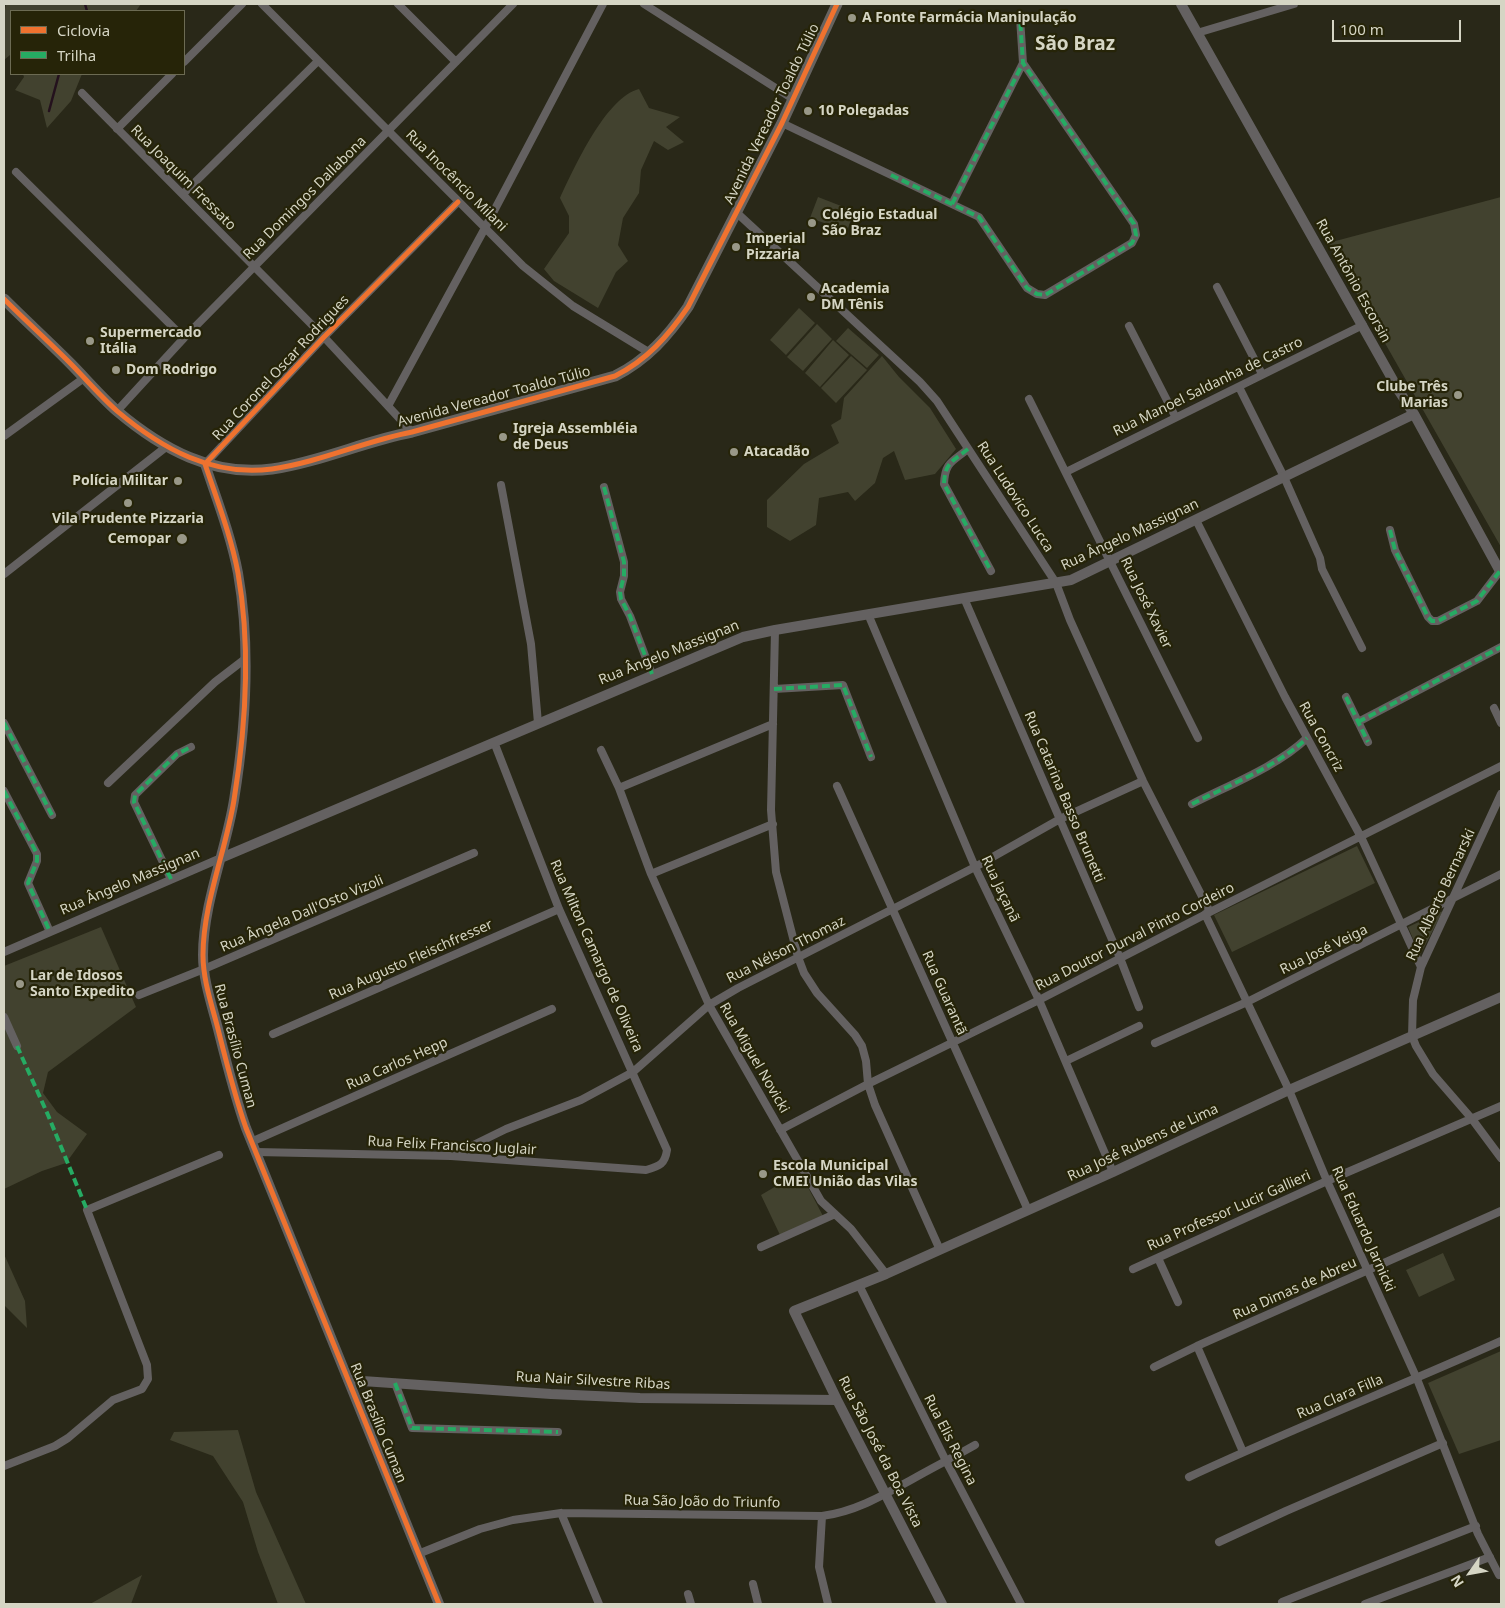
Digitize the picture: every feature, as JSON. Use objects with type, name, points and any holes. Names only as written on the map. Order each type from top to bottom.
[{"type":"main road","name":"Avenida Vereador Toaldo Túlio","points":[[4,299],[117,411],[166,447],[206,464],[235,470],[272,469],[320,458],[392,436],[615,376],[632,367],[650,353],[673,329],[688,307],[782,123],[837,4]]},
{"type":"street","points":[[185,61],[242,4]]},
{"type":"street","name":"Rua Inocêncio Milani","points":[[262,4],[523,266],[573,306],[650,353]]},
{"type":"street","points":[[398,4],[456,62]]},
{"type":"street","name":"Rua Domingos Dallabona","points":[[117,411],[253,267],[513,4]]},
{"type":"street","points":[[388,406],[603,4]]},
{"type":"street","points":[[644,4],[793,99]]},
{"type":"street","name":"Rua Antônio Escorsin","points":[[1181,4],[1501,571]]},
{"type":"street","points":[[1197,33],[1294,4]]},
{"type":"street","points":[[952,204],[1023,63],[1020,18]]},
{"type":"street","points":[[183,194],[318,61]]},
{"type":"street","points":[[782,123],[979,217],[1027,288],[1037,294],[1045,295],[1132,243],[1136,235],[1134,224],[1023,63]]},
{"type":"street","points":[[116,129],[171,75]]},
{"type":"street","name":"Rua Joaquim Fressato","points":[[82,94],[324,337],[412,432]]},
{"type":"street","points":[[16,172],[184,338]]},
{"type":"street","name":"Rua Coronel Oscar Rodrigues","points":[[206,464],[324,337],[458,202]]},
{"type":"street","name":"Rua Ludovico Lucca","points":[[737,213],[920,382],[937,401],[1056,583],[1070,620],[1143,781],[1208,913]]},
{"type":"street","points":[[1218,287],[1262,374]]},
{"type":"street","name":"Rua Manoel Saldanha de Castro","points":[[1066,472],[1175,416],[1363,325]]},
{"type":"street","points":[[1129,326],[1175,416]]},
{"type":"street","points":[[4,436],[84,378]]},
{"type":"street","points":[[1239,386],[1284,478],[1320,558],[1322,570],[1362,648]]},
{"type":"street","name":"Rua José Xavier","points":[[1029,399],[1198,738]]},
{"type":"street","name":"Rua Ângelo Massignan","points":[[4,952],[733,640],[775,630],[1056,583],[1077,577],[1414,414]]},
{"type":"street","points":[[4,574],[166,447]]},
{"type":"street","points":[[968,449],[949,464],[945,470],[944,484],[991,571]]},
{"type":"street","name":"Rua Brasílio Cuman","points":[[206,464],[238,572],[245,659],[244,703],[238,772],[234,801],[205,930],[204,969],[236,1098],[251,1142],[439,1604]]},
{"type":"street","points":[[501,486],[532,644],[538,723]]},
{"type":"street","points":[[604,487],[624,562],[624,576],[620,592],[621,599],[630,616],[652,674]]},
{"type":"street","name":"Rua Concriz","points":[[1196,520],[1307,738],[1362,836],[1421,966]]},
{"type":"street","points":[[1390,530],[1395,550],[1428,617],[1432,621],[1438,621],[1477,601],[1501,571]]},
{"type":"street","name":"Rua Catarina Basso Brunetti","points":[[964,598],[1120,958],[1139,1007]]},
{"type":"street","name":"Rua Jaçanã","points":[[868,614],[975,867],[1039,1000],[1113,1172]]},
{"type":"street","points":[[775,630],[772,824],[776,872],[798,958],[804,973],[817,993],[855,1035],[862,1046],[866,1061],[868,1084],[874,1105],[940,1250]]},
{"type":"street","points":[[1358,722],[1501,647]]},
{"type":"street","points":[[108,783],[215,682],[245,659]]},
{"type":"street","points":[[774,690],[843,685],[871,756]]},
{"type":"street","points":[[1346,697],[1368,742]]},
{"type":"street","points":[[1494,708],[1501,723]]},
{"type":"street","points":[[4,723],[52,815]]},
{"type":"street","points":[[619,788],[773,724]]},
{"type":"street","points":[[1192,804],[1273,763],[1296,748],[1307,738]]},
{"type":"street","name":"Rua Milton Camargo de Oliveira","points":[[494,742],[559,909],[667,1150],[666,1158],[658,1166],[646,1170]]},
{"type":"street","points":[[171,879],[134,802],[135,795],[177,754],[191,747]]},
{"type":"street","name":"Rua Miguel Novicki","points":[[601,750],[619,788],[651,874],[709,1005],[821,1201],[851,1229],[886,1274]]},
{"type":"street","name":"Rua Doutor Durval Pinto Cordeiro","points":[[780,1130],[1501,766]]},
{"type":"street","name":"Rua Nélson Thomaz","points":[[451,1156],[506,1129],[581,1100],[633,1072],[709,1005],[738,988],[975,867],[1060,819],[1143,781]]},
{"type":"street","name":"Rua Guarantã","points":[[837,786],[1028,1210]]},
{"type":"street","points":[[4,791],[37,854],[37,861],[28,883],[50,932]]},
{"type":"street","name":"Rua Alberto Bernarski","points":[[1501,794],[1454,899],[1421,966],[1413,1000],[1412,1036],[1433,1074],[1472,1118],[1501,1158]]},
{"type":"street","points":[[651,874],[772,824]]},
{"type":"street","name":"Rua Ângela Dall'Osto Vizoli","points":[[139,995],[474,853]]},
{"type":"street","name":"Rua José Veiga","points":[[1155,1043],[1247,1002],[1501,874]]},
{"type":"street","name":"Rua Augusto Fleischfresser","points":[[272,1034],[559,909]]},
{"type":"street","name":"Rua Eduardo Jarnicki","points":[[1208,913],[1247,1002],[1289,1090],[1416,1379],[1476,1526],[1499,1575]]},
{"type":"street","name":"Rua José Rubens de Lima","points":[[794,1311],[886,1274],[1289,1090],[1501,997]]},
{"type":"street","name":"Rua Carlos Hepp","points":[[251,1142],[552,1009]]},
{"type":"street","points":[[4,1017],[17,1046]]},
{"type":"street","points":[[1066,1061],[1138,1026]]},
{"type":"street","name":"Rua Professor Lucir Gallieri","points":[[1132,1269],[1327,1180],[1501,1106]]},
{"type":"street","name":"Rua Felix Francisco Juglair","points":[[256,1152],[451,1156],[646,1170]]},
{"type":"street","points":[[4,1466],[45,1451],[68,1438],[113,1400],[142,1389],[148,1379],[147,1364],[87,1210],[219,1156]]},
{"type":"street","name":"Rua Dimas de Abreu","points":[[1154,1367],[1501,1210]]},
{"type":"street","points":[[761,1247],[835,1214]]},
{"type":"street","points":[[1158,1258],[1178,1302]]},
{"type":"street","name":"Rua Elis Regina","points":[[859,1285],[946,1461],[1021,1604]]},
{"type":"street","name":"Rua São José da Boa Vista","points":[[794,1311],[837,1400],[942,1604]]},
{"type":"street","name":"Rua Clara Filla","points":[[1189,1477],[1501,1341]]},
{"type":"street","points":[[1197,1346],[1243,1452]]},
{"type":"street","name":"Rua Nair Silvestre Ribas","points":[[348,1380],[640,1398],[837,1400]]},
{"type":"street","points":[[395,1383],[412,1428],[558,1432]]},
{"type":"street","points":[[1219,1542],[1443,1443]]},
{"type":"street","name":"Rua São João do Triunfo","points":[[418,1554],[480,1529],[513,1520],[561,1514],[822,1516],[850,1510],[886,1494],[975,1445]]},
{"type":"street","points":[[561,1514],[599,1604]]},
{"type":"street","points":[[822,1516],[819,1567],[828,1604]]},
{"type":"street","points":[[1283,1604],[1282,1602],[1476,1526]]},
{"type":"street","points":[[1366,1604],[1490,1557]]},
{"type":"street","points":[[753,1584],[758,1604]]},
{"type":"street","points":[[688,1594],[690,1604]]},
{"type":"green space","points":[[6,4],[141,4],[137,10],[10,10],[10,55],[4,60],[4,15]]},
{"type":"green space","points":[[23,75],[82,75],[71,101],[47,128],[40,100],[15,90],[24,77]]},
{"type":"green space","points":[[639,89],[649,108],[680,117],[666,127],[684,142],[668,150],[654,141],[641,170],[639,193],[623,218],[618,245],[628,261],[616,272],[598,308],[554,281],[544,269],[569,233],[569,216],[560,198],[582,152],[603,119],[615,105],[627,95]]},
{"type":"green space","points":[[818,197],[854,211],[847,231],[810,218]]},
{"type":"green space","name":"Clube Três Marias","points":[[1501,197],[1501,547],[1328,243]]},
{"type":"green space","points":[[799,308],[815,323],[786,355],[770,340]]},
{"type":"green space","points":[[817,324],[832,339],[803,371],[787,357]]},
{"type":"green space","points":[[848,328],[879,355],[867,368],[836,341]]},
{"type":"green space","points":[[833,340],[849,355],[820,387],[805,373]]},
{"type":"green space","points":[[851,356],[867,370],[836,403],[821,388]]},
{"type":"green space","points":[[882,356],[899,377],[930,408],[956,449],[935,474],[905,480],[894,451],[883,458],[875,483],[855,501],[848,492],[819,498],[816,525],[790,541],[767,527],[767,500],[804,464],[839,443],[831,425],[841,419],[844,398]]},
{"type":"green space","points":[[1357,846],[1375,883],[1232,952],[1214,915]]},
{"type":"green space","points":[[1443,911],[1420,955],[1408,927]]},
{"type":"green space","points":[[101,927],[136,1007],[48,1072],[43,1093],[57,1112],[87,1134],[66,1163],[42,1171],[4,1189],[4,966]]},
{"type":"green space","points":[[800,1172],[823,1216],[780,1235],[761,1195]]},
{"type":"green space","points":[[1443,1253],[1455,1280],[1419,1297],[1406,1270]]},
{"type":"green space","points":[[4,1254],[25,1301],[27,1328],[4,1305]]},
{"type":"green space","points":[[1501,1351],[1501,1440],[1459,1454],[1428,1383]]},
{"type":"green space","points":[[238,1430],[256,1492],[306,1604],[278,1604],[258,1552],[243,1502],[213,1456],[170,1440],[174,1432]]},
{"type":"green space","points":[[142,1575],[131,1604],[90,1604]]},
{"type":"waterway","points":[[85,4],[87,10]]},
{"type":"waterway","points":[[49,111],[59,75]]},
{"type":"marked path","points":[[891,175],[979,217],[1027,288],[1037,294],[1045,295],[1132,243],[1136,235],[1134,224],[1023,63],[1020,18]]},
{"type":"marked path","points":[[952,204],[1023,63]]},
{"type":"marked path","points":[[968,449],[950,463],[946,471],[944,484],[991,571]]},
{"type":"marked path","points":[[604,487],[624,562],[624,576],[620,592],[621,599],[630,616],[652,674]]},
{"type":"marked path","points":[[1390,530],[1395,550],[1428,617],[1432,621],[1438,621],[1477,601],[1500,571]]},
{"type":"marked path","points":[[1358,722],[1501,647]]},
{"type":"marked path","points":[[774,689],[843,685],[871,757]]},
{"type":"marked path","points":[[1346,697],[1368,742]]},
{"type":"marked path","points":[[4,723],[52,815]]},
{"type":"marked path","points":[[1192,804],[1268,766],[1307,738]]},
{"type":"marked path","points":[[171,879],[134,802],[135,795],[177,754],[191,747]]},
{"type":"marked path","points":[[4,791],[37,854],[37,861],[28,883],[50,932]]},
{"type":"marked path","points":[[17,1046],[87,1210]]},
{"type":"marked path","points":[[395,1383],[412,1428],[558,1432]]},
{"type":"cycle path","points":[[4,299],[117,411],[134,425],[170,448],[189,457],[229,469],[272,469],[308,462],[394,436],[615,376],[627,370],[647,355],[673,328],[688,307],[782,123],[837,4]]},
{"type":"cycle path","points":[[205,464],[324,337],[458,202]]},
{"type":"cycle path","points":[[205,464],[228,532],[238,573],[245,629],[246,658],[242,744],[234,800],[211,897],[204,936],[203,965],[206,985],[231,1081],[246,1128],[439,1604]]},
{"type":"place","name":"A Fonte Farmácia Manipulação","points":[[852,18]]},
{"type":"place","name":"10 Polegadas","points":[[808,111]]},
{"type":"place","name":"Colégio Estadual São Braz","points":[[812,223]]},
{"type":"place","name":"Imperial Pizzaria","points":[[736,247]]},
{"type":"place","name":"Academia DM Tênis","points":[[811,297]]},
{"type":"place","name":"Supermercado Itália","points":[[90,341]]},
{"type":"place","name":"Dom Rodrigo","points":[[116,370]]},
{"type":"place","name":"Clube Três Marias","points":[[1458,395]]},
{"type":"place","name":"Igreja Assembléia de Deus","points":[[503,437]]},
{"type":"place","name":"Atacadão","points":[[734,452]]},
{"type":"place","name":"Polícia Militar","points":[[178,481]]},
{"type":"place","name":"Vila Prudente Pizzaria","points":[[128,503]]},
{"type":"place","name":"Cemopar","points":[[182,539]]},
{"type":"place","name":"Lar de Idosos Santo Expedito","points":[[20,984]]},
{"type":"place","name":"Escola Municipal CMEI União das Vilas","points":[[763,1174]]},
{"type":"district","name":"São Braz","points":[[1075,45]]}]
